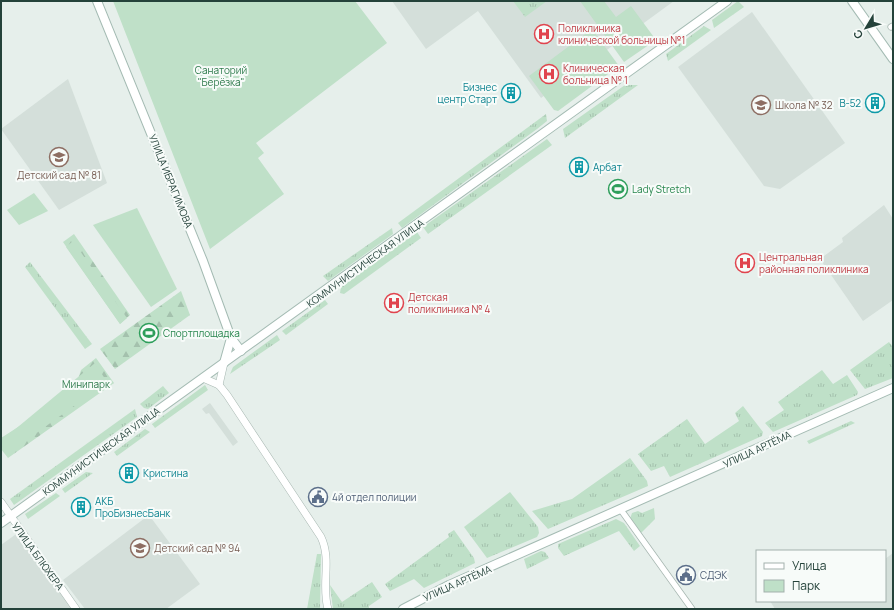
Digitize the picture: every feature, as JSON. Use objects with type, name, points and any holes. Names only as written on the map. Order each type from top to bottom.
[{"type":"main road","name":"УЛИЦА ИБРАГИМОВА","points":[[97,1],[203,261],[232,338],[241,351]]},
{"type":"main road","name":"КОММУНИСТИЧЕСКАЯ УЛИЦА","points":[[1,523],[727,1]]},
{"type":"main road","points":[[852,1],[893,59]]},
{"type":"main road","points":[[224,364],[232,338]]},
{"type":"main road","name":"УЛИЦА АРТЁМА","points":[[403,609],[452,584],[893,388]]},
{"type":"street","points":[[219,385],[224,364]]},
{"type":"street","points":[[203,378],[219,385],[325,546],[326,600],[328,609]]},
{"type":"street","name":"УЛИЦА БЛЮХЕРА","points":[[1,502],[10,517],[76,609]]},
{"type":"street","points":[[621,510],[692,609]]},
{"type":"shaded area","name":"Клиническая больница № 1","points":[[392,1],[674,1],[541,98],[478,11],[426,49]]},
{"type":"shaded area","name":"Школа № 32","points":[[752,12],[845,143],[780,189],[764,186],[678,67]]},
{"type":"shaded area","name":"Детский сад № 81","points":[[68,79],[107,183],[59,210],[1,129]]},
{"type":"shaded area","points":[[884,205],[893,219],[893,300],[863,321],[820,259],[843,242],[842,238]]},
{"type":"shaded area","points":[[210,403],[238,442],[233,446],[209,413],[206,414],[202,409]]},
{"type":"shaded area","name":"Детский сад № 94","points":[[149,515],[200,584],[166,609],[85,609],[63,580]]},
{"type":"shaded area","points":[[19,532],[74,609],[1,609],[1,545]]},
{"type":"shaded area","points":[[893,553],[893,609],[775,609],[771,602],[886,602],[886,558]]},
{"type":"green space","name":"Санаторий \"Берёзка\"","points":[[113,1],[355,1],[387,43],[256,143],[264,153],[258,158],[284,194],[210,249]]},
{"type":"green space","points":[[513,1],[547,1],[525,17]]},
{"type":"green space","points":[[580,1],[604,1],[616,17],[631,6],[656,40],[624,62]]},
{"type":"green space","points":[[738,1],[744,7],[714,28],[712,20]]},
{"type":"green space","points":[[704,26],[711,30],[668,61],[666,54]]},
{"type":"green space","points":[[592,29],[619,66],[558,111],[554,110],[529,76]]},
{"type":"green space","points":[[625,85],[638,85],[565,138],[563,129]]},
{"type":"green space","points":[[546,114],[547,121],[537,129],[402,228],[398,223]]},
{"type":"green space","points":[[547,139],[552,145],[428,234],[423,227]]},
{"type":"green space","points":[[34,193],[48,211],[19,225],[7,210]]},
{"type":"green space","points":[[137,208],[177,289],[151,307],[93,225]]},
{"type":"green space","points":[[392,228],[393,234],[328,281],[323,276]]},
{"type":"green space","points":[[417,232],[421,238],[344,294],[340,293],[341,287]]},
{"type":"green space","points":[[74,234],[130,315],[120,324],[63,242]]},
{"type":"green space","points":[[73,241],[127,318],[120,324],[66,247]]},
{"type":"green space","points":[[30,262],[92,344],[85,349],[25,267]]},
{"type":"green space","points":[[181,291],[190,315],[115,369],[100,349]]},
{"type":"green space","points":[[325,300],[328,304],[286,335],[282,331]]},
{"type":"green space","points":[[277,335],[280,340],[230,374],[233,367]]},
{"type":"green space","points":[[889,342],[893,347],[893,378],[865,389],[850,370]]},
{"type":"green space","name":"Минипарк","points":[[96,358],[114,383],[8,458],[1,449],[1,438],[74,391],[81,370]]},
{"type":"green space","name":"Минипарк","points":[[95,363],[107,382],[9,453],[1,446],[1,441]]},
{"type":"green space","points":[[822,370],[833,384],[847,375],[858,392],[857,395],[773,432],[765,423],[784,410],[778,402]]},
{"type":"green space","points":[[205,385],[208,390],[155,428],[152,424]]},
{"type":"green space","points":[[163,386],[169,393],[148,409],[144,408],[140,404]]},
{"type":"green space","points":[[743,406],[763,432],[762,436],[670,477],[664,466],[651,471],[638,454],[687,419],[705,444],[739,421],[735,413]]},
{"type":"green space","points":[[135,409],[137,417],[14,505],[10,499]]},
{"type":"green space","points":[[851,421],[855,423],[809,444],[807,441]]},
{"type":"green space","points":[[145,429],[150,432],[117,456],[114,452]]},
{"type":"green space","points":[[630,458],[647,481],[648,486],[548,529],[532,511],[572,499]]},
{"type":"green space","points":[[86,472],[93,473],[65,493],[62,489]]},
{"type":"green space","points":[[510,492],[538,527],[539,533],[537,537],[487,558],[464,527]]},
{"type":"green space","points":[[56,493],[60,496],[28,519],[25,514]]},
{"type":"green space","points":[[654,508],[655,519],[640,534],[630,519],[632,513],[638,511],[642,513]]},
{"type":"green space","points":[[616,519],[624,523],[640,546],[634,551],[619,531],[564,556],[558,548],[558,544]]},
{"type":"green space","points":[[454,530],[474,558],[475,563],[424,588],[414,579],[390,591],[385,584],[449,537],[448,534]]},
{"type":"green space","points":[[541,551],[545,552],[549,558],[527,569],[524,559]]},
{"type":"green space","points":[[317,554],[321,554],[320,609],[307,609]]},
{"type":"green space","points":[[372,582],[382,597],[369,606],[369,609],[333,609],[330,585],[342,602]]},
{"type":"place","name":"Поликлиника клинической больницы №1","points":[[544,34]]},
{"type":"place","name":"Клиническая больница № 1","points":[[549,74]]},
{"type":"place","name":"Бизнес центр Старт","points":[[511,93]]},
{"type":"place","name":"B-52","points":[[875,103]]},
{"type":"place","name":"Школа № 32","points":[[761,105]]},
{"type":"place","name":"Детский сад № 81","points":[[59,157]]},
{"type":"place","name":"Арбат","points":[[579,167]]},
{"type":"place","name":"Lady Stretch","points":[[618,189]]},
{"type":"place","name":"Центральная районная поликлиника","points":[[745,263]]},
{"type":"place","name":"Детская поликлиника № 4","points":[[394,303]]},
{"type":"place","name":"Спортплощадка","points":[[149,333]]},
{"type":"place","name":"Кристина","points":[[129,473]]},
{"type":"place","name":"4й отдел полиции","points":[[318,497]]},
{"type":"place","name":"АКБ ПроБизнесБанк","points":[[81,507]]},
{"type":"place","name":"Детский сад № 94","points":[[140,548]]},
{"type":"place","name":"СДЭК","points":[[686,575]]}]
